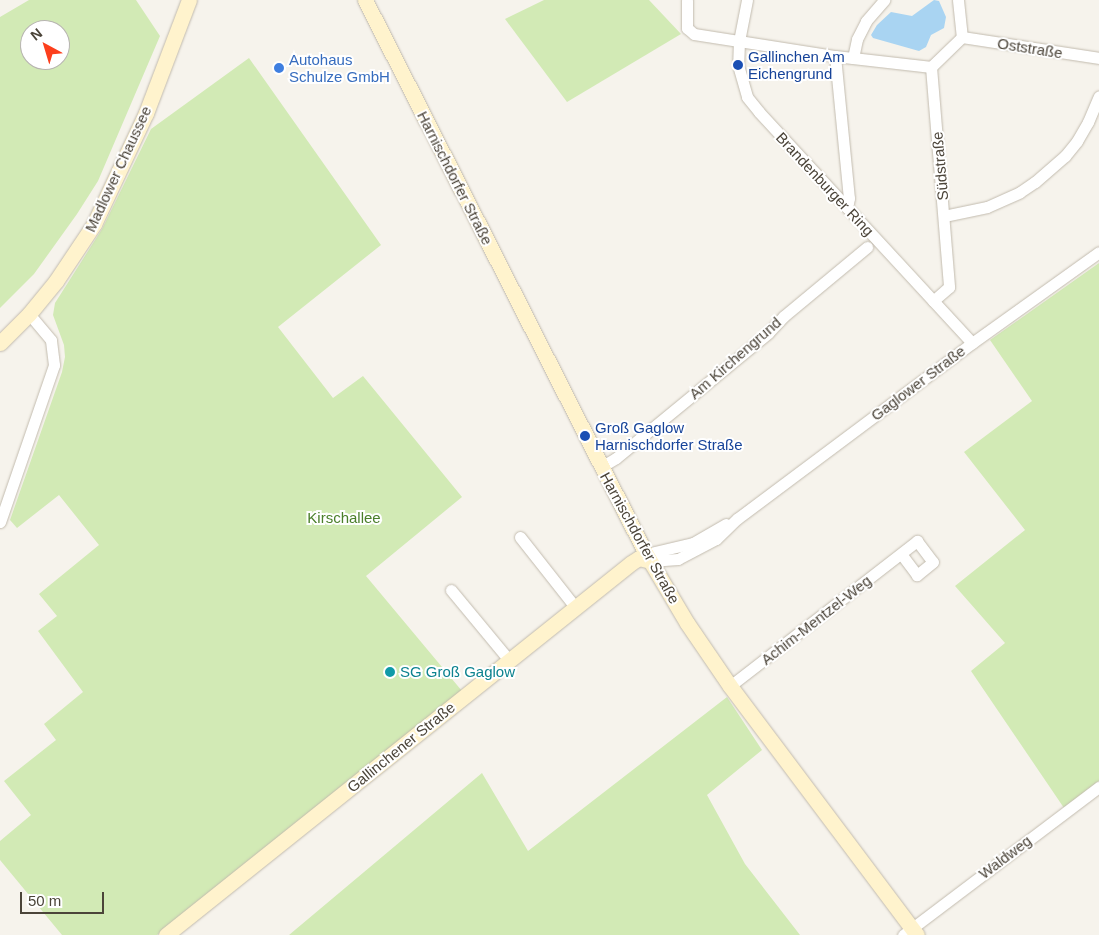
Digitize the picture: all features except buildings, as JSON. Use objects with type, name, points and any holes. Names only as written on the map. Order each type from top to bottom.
[{"type":"street","name":"Madlower Chaussee","points":[[0,343],[29,314],[70,262],[94,224],[146,114],[189,0]]},
{"type":"street","name":"Harnischdorfer Straße","points":[[365,0],[601,467],[643,558],[730,686],[910,933]]},
{"type":"street","points":[[687,0],[685,18],[687,28],[694,34],[835,56],[931,67],[962,37],[958,0]]},
{"type":"street","name":"Brandenburger Ring","points":[[747,0],[739,41],[738,65],[747,98],[972,343]]},
{"type":"street","points":[[853,58],[857,39],[866,21],[884,0]]},
{"type":"street","name":"Oststraße","points":[[962,37],[1099,58]]},
{"type":"street","points":[[835,56],[848,198],[847,208]]},
{"type":"street","name":"Südstraße","points":[[931,67],[949,287],[933,301]]},
{"type":"street","points":[[944,216],[987,206],[1020,192],[1035,182],[1065,156],[1077,141],[1088,122],[1099,96]]},
{"type":"street","name":"Am Kirchengrund","points":[[601,467],[616,458],[768,333],[784,316],[867,247]]},
{"type":"street","name":"Gaglower Straße","points":[[643,558],[693,543],[738,518],[972,343],[1099,252]]},
{"type":"street","points":[[0,522],[54,365],[51,340],[29,314]]},
{"type":"street","points":[[520,537],[575,607]]},
{"type":"street","name":"Achim-Mentzel-Weg","points":[[730,686],[901,554]]},
{"type":"street","name":"Gallinchener Straße","points":[[166,935],[575,607],[643,558]]},
{"type":"street","points":[[451,590],[509,660]]},
{"type":"street","name":"Waldweg","points":[[910,933],[1099,787]]},
{"type":"green space","points":[[29,0],[136,0],[160,36],[98,181],[34,274],[0,308],[0,17]]},
{"type":"green space","points":[[544,0],[649,0],[681,34],[567,102],[505,19]]},
{"type":"green space","name":"Kirschallee","points":[[249,58],[381,245],[278,327],[333,398],[363,376],[462,497],[366,576],[462,691],[157,935],[62,935],[0,860],[0,841],[31,815],[4,781],[56,740],[44,724],[83,692],[38,631],[57,616],[39,594],[99,545],[59,495],[17,528],[10,520],[62,372],[65,357],[64,345],[53,315],[55,303],[102,229],[151,129]]},
{"type":"green space","points":[[1099,263],[1099,781],[1064,808],[971,671],[1005,643],[955,586],[1025,530],[964,452],[1032,401],[990,340]]},
{"type":"green space","points":[[727,697],[762,750],[707,795],[745,864],[800,935],[289,935],[482,773],[528,851]]},
{"type":"water","points":[[934,0],[939,1],[946,17],[944,28],[931,35],[926,47],[919,51],[873,38],[871,35],[877,25],[891,12],[912,16]]},
{"type":"place","name":"Gallinchen Am Eichengrund","points":[[738,65]]},
{"type":"place","name":"Autohaus Schulze GmbH","points":[[279,68]]},
{"type":"place","name":"Groß Gaglow Harnischdorfer Straße","points":[[585,436]]},
{"type":"place","name":"SG Groß Gaglow","points":[[390,672]]}]
